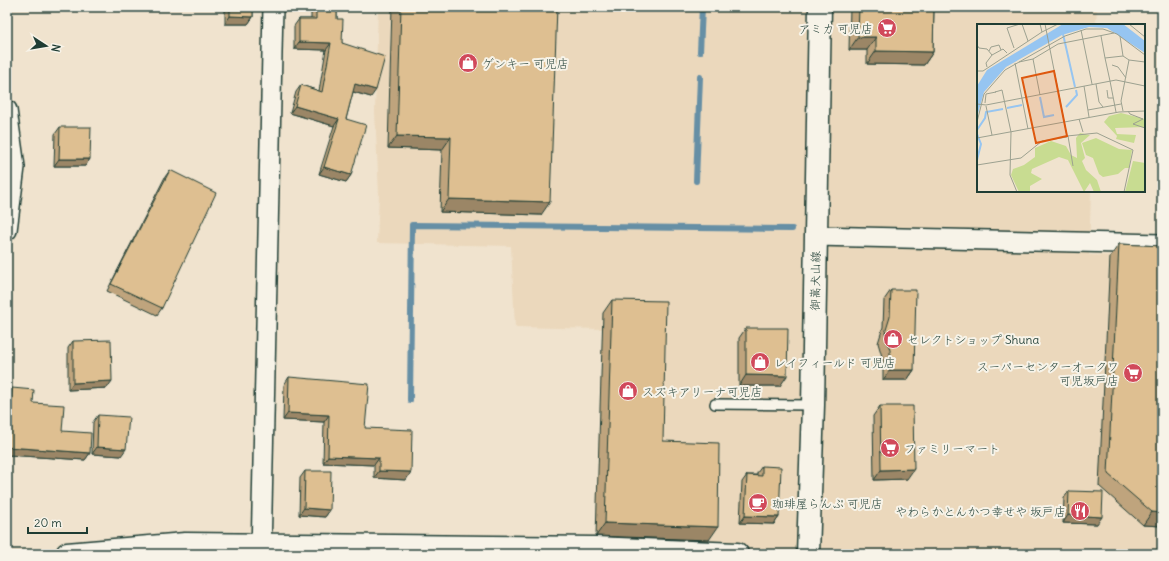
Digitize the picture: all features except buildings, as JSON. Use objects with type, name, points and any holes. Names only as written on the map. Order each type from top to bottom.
[{"type":"street","points":[[261,549],[273,7]]},
{"type":"street","name":"御嵩犬山線","points":[[808,554],[813,405],[820,7]]},
{"type":"street","points":[[7,110],[15,167],[7,230]]},
{"type":"street","points":[[815,236],[1162,244]]},
{"type":"street","points":[[67,554],[185,544],[261,549],[596,548],[737,554]]},
{"type":"lane","points":[[715,404],[813,405]]},
{"type":"shaded area","points":[[378,7],[1097,7],[1096,24],[977,24],[977,192],[1091,192],[1089,255],[1162,257],[1162,554],[518,554],[595,548],[602,329],[515,327],[511,246],[377,243],[379,194],[375,112]]},
{"type":"waterway","points":[[700,52],[702,7]]},
{"type":"waterway","points":[[696,181],[700,77]]},
{"type":"waterway","points":[[410,400],[412,225],[792,229]]},
{"type":"place","name":"アミカ 可児店","points":[[887,28]]},
{"type":"place","name":"ゲンキー 可児店","points":[[468,63]]},
{"type":"place","name":"セレクトショップ Shuna","points":[[893,339]]},
{"type":"place","name":"レイフィールド 可児店","points":[[760,362]]},
{"type":"place","name":"スーパーセンターオークワ 可児坂戸店","points":[[1133,373]]},
{"type":"place","name":"スズキアリーナ可児店","points":[[628,391]]},
{"type":"place","name":"ファミリーマート","points":[[890,448]]},
{"type":"place","name":"珈琲屋らんぷ 可児店","points":[[758,503]]},
{"type":"place","name":"やわらかとんかつ幸せや 坂戸店","points":[[1080,511]]}]
